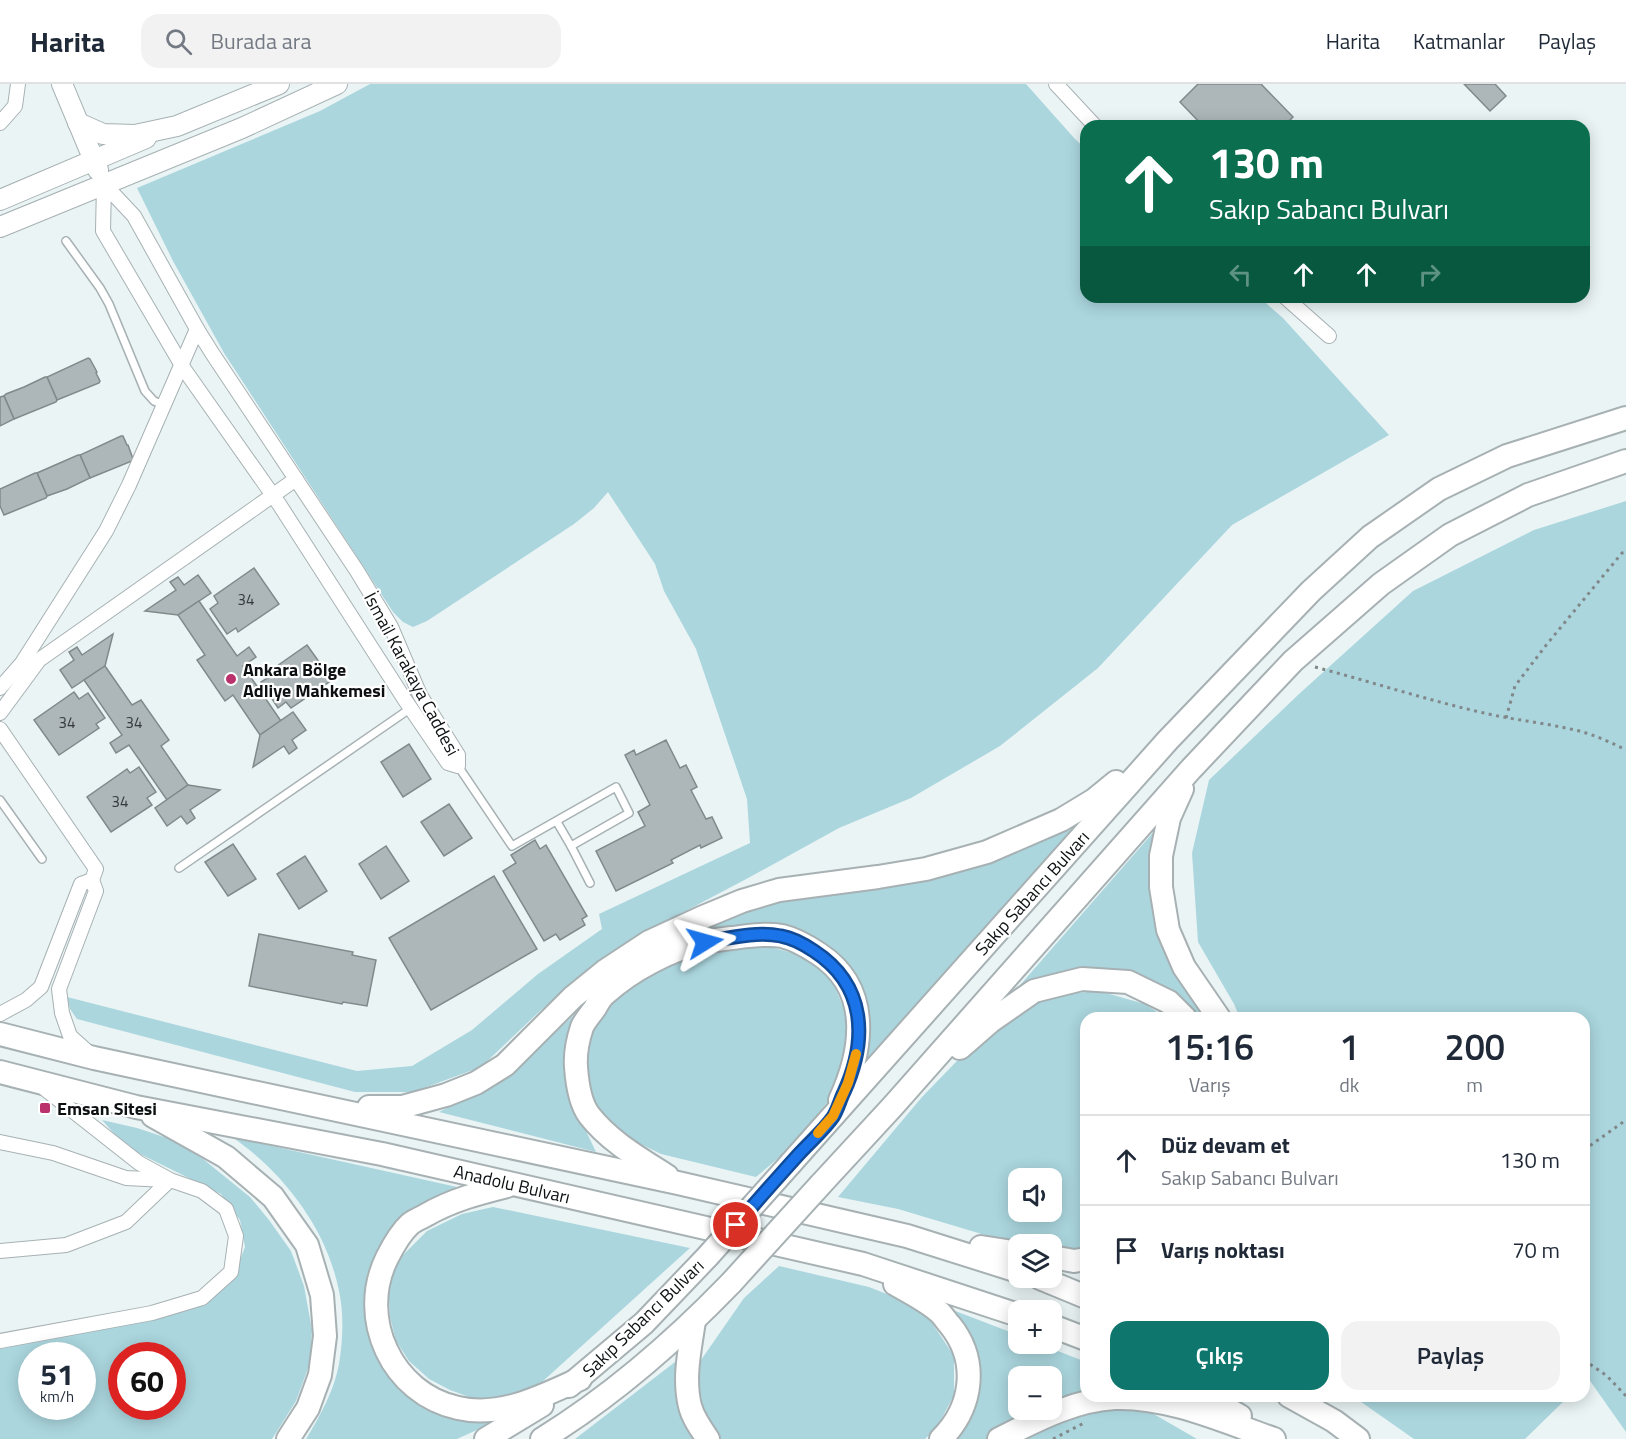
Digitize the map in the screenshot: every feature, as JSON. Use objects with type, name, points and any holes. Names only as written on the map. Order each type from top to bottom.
[{"type":"main road","name":"Sakıp Sabancı Bulvarı","points":[[486,1439],[539,1408],[580,1378],[644,1323],[708,1256],[1168,740],[1311,591],[1370,537],[1439,489],[1507,456],[1626,418]]},
{"type":"main road","name":"Sakıp Sabancı Bulvarı","points":[[542,1439],[623,1383],[694,1321],[731,1283],[893,1106],[1191,769],[1293,661],[1381,584],[1450,535],[1528,495],[1626,461]]},
{"type":"main road","points":[[330,1108],[402,1107],[446,1095],[476,1083],[506,1065],[573,997],[605,971],[649,942],[721,910],[779,890],[926,869],[987,852],[1061,820],[1094,800],[1168,740]]},
{"type":"main road","points":[[1191,769],[1169,818],[1161,856],[1161,887],[1168,930],[1180,958],[1215,1012]]},
{"type":"main road","points":[[678,1183],[609,1137],[587,1113],[578,1085],[575,1058],[582,1026],[604,994],[652,961],[705,942],[763,935],[781,936],[797,941],[824,957],[837,969],[846,982],[858,1013],[859,1030],[856,1057],[848,1083],[833,1116]]},
{"type":"main road","points":[[893,1106],[991,1021],[1034,992],[1082,979],[1128,982],[1169,1002],[1179,1012]]},
{"type":"main road","name":"Anadolu Bulvarı","points":[[0,1034],[94,1058],[678,1183],[907,1236],[1008,1268]]},
{"type":"main road","name":"Anadolu Bulvarı","points":[[0,1072],[136,1107],[382,1154],[863,1264],[1008,1313]]},
{"type":"main road","points":[[136,1107],[226,1157],[273,1197],[308,1245],[322,1295],[325,1336],[320,1375],[308,1408],[288,1439]]},
{"type":"main road","points":[[512,1185],[468,1196],[436,1209],[411,1223],[400,1235],[382,1268],[376,1290],[376,1309],[385,1347],[394,1365],[417,1390],[434,1401],[459,1409],[483,1411],[509,1407],[536,1399],[580,1378]]},
{"type":"main road","points":[[907,1236],[1008,1251]]},
{"type":"main road","points":[[1062,1259],[1080,1260]]},
{"type":"main road","points":[[863,1264],[939,1311],[956,1332],[966,1352],[969,1368],[964,1404],[956,1422],[941,1439]]},
{"type":"main road","points":[[1062,1287],[1080,1294]]},
{"type":"main road","points":[[694,1321],[687,1374],[690,1407],[708,1439]]},
{"type":"main road","points":[[1062,1330],[1080,1337]]},
{"type":"main road","points":[[999,1439],[1062,1410],[1096,1402]]},
{"type":"main road","points":[[1160,1402],[1274,1439]]},
{"type":"main road","points":[[1215,1402],[1282,1439]]},
{"type":"main road","points":[[1300,1402],[1334,1421]]},
{"type":"main road","points":[[1313,1402],[1358,1439]]},
{"type":"street","points":[[0,123],[15,106],[18,84]]},
{"type":"street","name":"İsmail Karakaya Caddesi","points":[[62,84],[104,184],[134,216],[197,329],[357,571],[391,627],[420,695],[458,755],[458,766],[448,763],[273,495],[182,364],[103,231],[104,184]]},
{"type":"street","points":[[0,200],[279,84]]},
{"type":"street","points":[[0,227],[242,128],[337,84]]},
{"type":"street","points":[[1056,84],[1089,120]]},
{"type":"street","points":[[65,172],[72,155],[78,123],[103,134],[135,135],[177,126]]},
{"type":"street","points":[[1292,303],[1329,336]]},
{"type":"street","points":[[0,688],[22,663],[106,531],[129,485],[197,329]]},
{"type":"street","points":[[0,713],[39,660],[296,479]]},
{"type":"street","points":[[0,729],[96,869],[92,880],[96,891],[59,989],[62,1013],[70,1036],[94,1058]]},
{"type":"street","points":[[0,1014],[26,1000],[41,987],[81,884],[92,880]]},
{"type":"street","points":[[0,1341],[162,1310],[202,1298],[231,1272],[236,1236],[226,1209],[202,1191],[171,1180],[139,1163],[36,1082]]},
{"type":"street","points":[[0,1142],[52,1153],[126,1178],[171,1180]]},
{"type":"street","points":[[0,1251],[66,1245],[126,1222],[171,1180]]},
{"type":"lane","points":[[66,241],[109,304],[145,391],[154,401],[164,405]]},
{"type":"lane","points":[[179,868],[411,708]]},
{"type":"lane","points":[[458,766],[512,846],[616,788],[629,813],[571,846]]},
{"type":"lane","points":[[0,800],[42,859]]},
{"type":"lane","points":[[557,822],[590,883]]},
{"type":"path","points":[[1506,718],[1515,686],[1622,553],[1626,552]]},
{"type":"path","points":[[1293,661],[1506,718],[1575,730],[1604,739],[1626,750]]},
{"type":"path","points":[[1590,1146],[1626,1120]]},
{"type":"path","points":[[1590,1364],[1607,1376],[1626,1396]]},
{"type":"path","points":[[1053,1439],[1089,1420]]},
{"type":"shaded area","points":[[370,84],[1026,84],[1080,144],[1080,303],[1266,303],[1283,318],[1389,435],[1232,525],[1098,668],[1000,746],[911,798],[839,828],[629,941],[541,1010],[481,1067],[413,1092],[355,1092],[77,1019],[70,1009],[67,997],[357,1071],[412,1066],[472,1030],[538,974],[602,929],[599,914],[750,843],[747,799],[696,649],[664,591],[655,564],[608,492],[594,508],[574,524],[427,621],[413,627],[403,622],[393,612],[224,353],[173,261],[137,188],[320,111]]},
{"type":"shaded area","points":[[1626,501],[1626,1432],[1590,1381],[1590,1012],[1237,1012],[1198,942],[1192,853],[1209,780],[1299,694],[1413,591],[1534,530]]},
{"type":"shaded area","points":[[1087,820],[862,1072],[868,1020],[808,939],[682,938],[574,1023],[563,1061],[575,1108],[596,1152],[439,1112],[496,1083],[528,1058],[622,970],[679,933],[797,895],[871,888],[939,877],[1022,849]]},
{"type":"shaded area","points":[[1157,828],[1153,871],[1207,1012],[1182,1012],[1117,975],[1015,991]]},
{"type":"shaded area","points":[[757,943],[803,956],[831,978],[845,1011],[849,1047],[830,1099],[790,1148],[756,1177],[661,1154],[610,1129],[583,1087],[585,1048],[600,1012],[630,983],[670,962]]},
{"type":"shaded area","points":[[1099,991],[1145,1004],[1157,1012],[1080,1012],[1080,1252],[1062,1251],[1062,1234],[1008,1234],[1008,1241],[898,1209],[838,1197],[922,1097],[986,1031],[1039,996]]},
{"type":"shaded area","points":[[102,1120],[173,1140],[203,1159],[250,1197],[291,1251],[304,1286],[312,1330],[310,1363],[296,1401],[272,1439],[0,1439],[0,1349],[18,1345],[18,1420],[96,1420],[96,1342],[31,1342],[201,1304],[234,1275],[245,1247],[240,1220],[221,1194],[126,1147]]},
{"type":"shaded area","points":[[232,1137],[457,1187],[416,1207],[390,1229],[367,1274],[365,1304],[373,1333],[407,1393],[434,1412],[490,1424],[457,1439],[306,1439],[330,1394],[337,1374],[342,1327],[339,1291],[324,1246],[300,1204],[269,1167]]},
{"type":"shaded area","points":[[493,1207],[690,1248],[542,1382],[518,1393],[494,1398],[472,1398],[429,1379],[409,1361],[396,1341],[390,1317],[388,1283],[400,1258],[427,1231],[462,1214]]},
{"type":"shaded area","points":[[779,1266],[869,1287],[922,1308],[954,1356],[954,1395],[936,1429],[925,1439],[715,1439],[697,1395],[701,1360],[744,1298]]},
{"type":"shaded area","points":[[950,1309],[1008,1331],[1008,1354],[1062,1353],[1080,1360],[1080,1398],[1062,1404],[1062,1366],[1008,1366],[1008,1420],[1027,1420],[988,1439],[953,1439],[968,1417]]},
{"type":"shaded area","points":[[675,1362],[682,1369],[696,1439],[575,1439]]},
{"type":"shaded area","points":[[1361,1402],[1563,1402],[1525,1439],[1414,1439]]},
{"type":"shaded area","points":[[1138,1405],[1197,1439],[1022,1439],[1090,1411]]},
{"type":"building","points":[[1198,84],[1261,84],[1293,117],[1290,120],[1197,120],[1180,102]]},
{"type":"building","points":[[1464,84],[1495,84],[1506,96],[1490,111]]},
{"type":"building","points":[[88,358],[97,372],[99,383],[57,400],[47,377]]},
{"type":"building","points":[[47,377],[56,402],[14,419],[4,396]]},
{"type":"building","points":[[4,396],[14,419],[0,426],[0,397]]},
{"type":"building","points":[[121,436],[128,445],[132,461],[90,478],[80,455]]},
{"type":"building","points":[[78,455],[90,478],[47,496],[37,473]]},
{"type":"building","points":[[37,473],[46,498],[4,515],[0,506],[0,489]]},
{"type":"building","name":"Ankara Bölge Adliye Mahkemesi","points":[[254,568],[279,604],[238,632],[236,628],[227,634],[210,609],[218,603],[214,596]]},
{"type":"building","points":[[198,575],[211,593],[178,615],[145,611],[176,590],[170,582],[178,577],[184,585]]},
{"type":"building","name":"Ankara Bölge Adliye Mahkemesi","points":[[199,601],[237,656],[249,647],[256,657],[243,666],[281,721],[260,735],[233,695],[225,701],[197,660],[205,655],[178,615]]},
{"type":"building","points":[[113,634],[105,666],[72,688],[60,670],[74,660],[69,652],[77,647],[82,655]]},
{"type":"building","name":"Ankara Bölge Adliye Mahkemesi","points":[[307,645],[332,680],[291,708],[286,702],[278,708],[261,682],[269,677],[267,673]]},
{"type":"building","points":[[105,666],[132,705],[141,700],[169,740],[161,746],[188,785],[167,800],[129,745],[116,753],[110,743],[122,735],[84,680]]},
{"type":"building","points":[[74,692],[79,699],[88,693],[105,718],[96,724],[99,728],[59,755],[34,720]]},
{"type":"building","points":[[293,712],[306,730],[292,740],[297,748],[289,754],[284,746],[253,767],[260,735]]},
{"type":"building","points":[[666,740],[680,768],[686,765],[697,787],[691,790],[706,819],[712,817],[722,838],[701,848],[700,845],[671,860],[673,863],[616,891],[596,851],[645,826],[638,812],[650,805],[625,755],[634,750],[636,755]]},
{"type":"building","points":[[409,744],[431,779],[403,797],[381,762]]},
{"type":"building","points":[[139,767],[156,792],[147,798],[152,805],[111,832],[87,797],[127,769],[130,773]]},
{"type":"building","points":[[188,785],[220,790],[190,810],[195,818],[187,824],[181,816],[167,826],[155,808]]},
{"type":"building","points":[[449,804],[472,838],[444,856],[421,822]]},
{"type":"building","points":[[535,840],[540,849],[546,845],[587,916],[582,919],[585,925],[560,940],[556,934],[544,941],[503,871],[516,863],[511,855]]},
{"type":"building","points":[[233,844],[256,879],[228,896],[205,862]]},
{"type":"building","points":[[386,846],[409,881],[381,899],[359,864]]},
{"type":"building","points":[[305,856],[327,891],[299,909],[277,874]]},
{"type":"building","points":[[494,876],[537,949],[431,1010],[389,938]]},
{"type":"building","points":[[259,934],[353,952],[352,955],[376,960],[367,1006],[343,1002],[342,1004],[249,986]]},
{"type":"slow traffic","points":[[818,1133],[833,1116],[848,1083],[856,1054]]},
{"type":"place","name":"Ankara Bölge Adliye Mahkemesi","points":[[231,679]]},
{"type":"place","name":"Emsan Sitesi","points":[[45,1108]]},
{"type":"route","points":[[705,942],[763,935],[781,936],[797,941],[824,957],[837,969],[846,982],[858,1013],[856,1057],[848,1083],[833,1116],[736,1225]]}]
